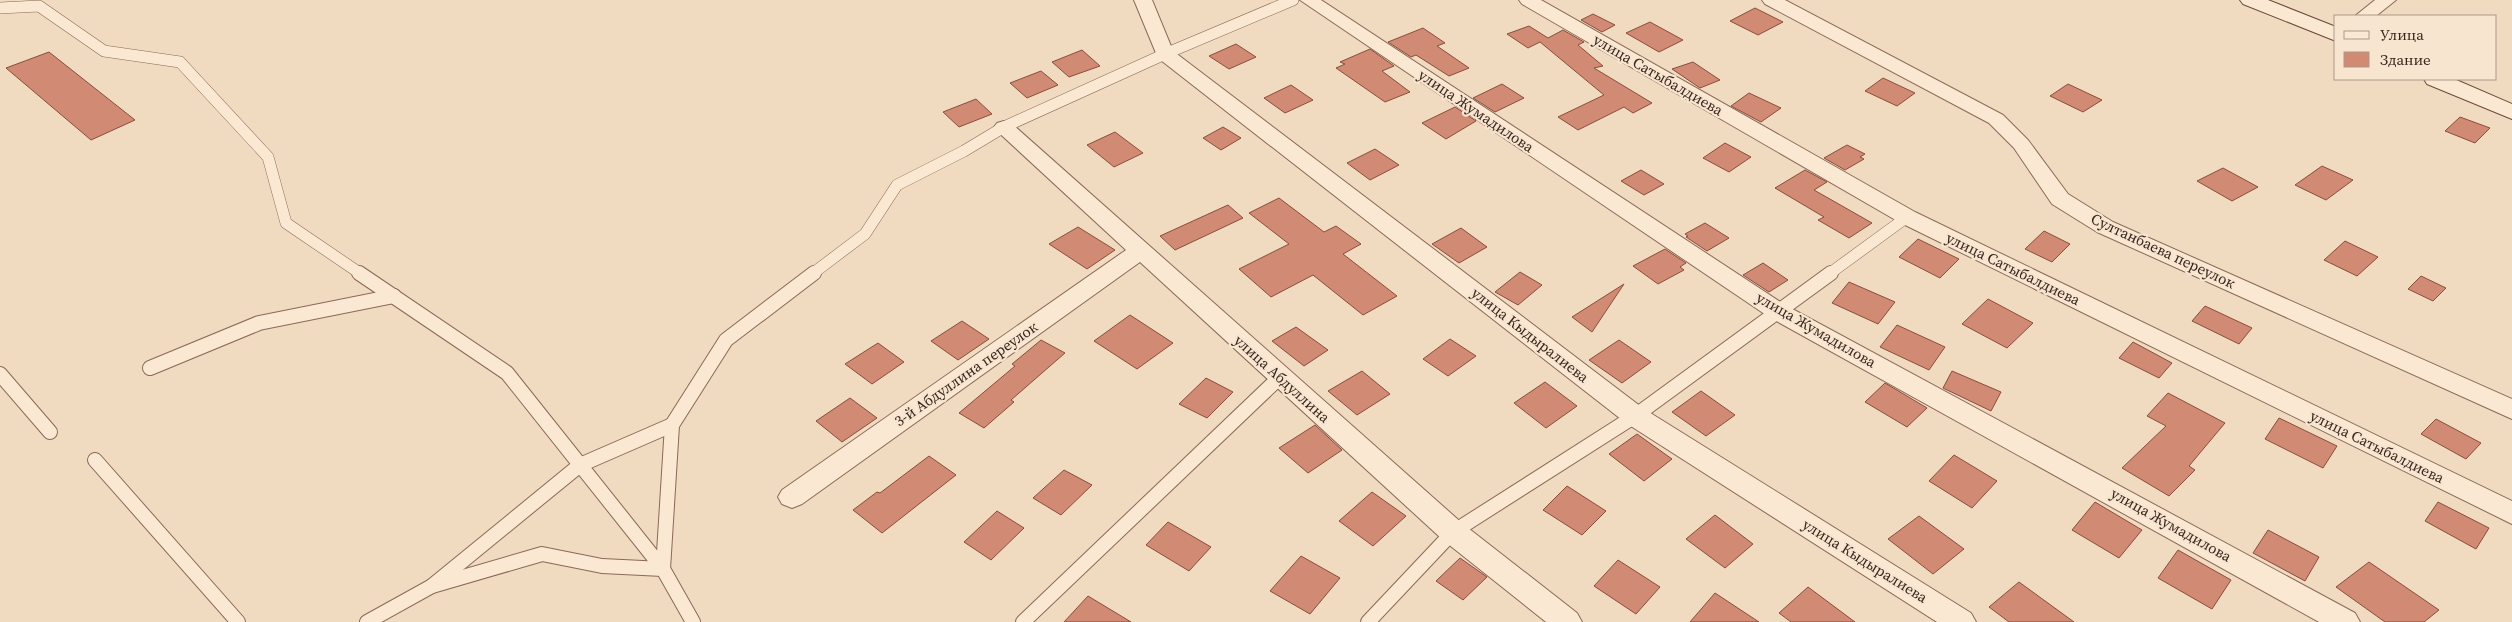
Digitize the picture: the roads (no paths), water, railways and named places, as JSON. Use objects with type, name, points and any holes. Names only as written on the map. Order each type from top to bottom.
[{"type":"main road","points":[[2250,0],[2334,34]]},
{"type":"main road","points":[[2437,80],[2512,112]]},
{"type":"street","points":[[1143,0],[1165,54]]},
{"type":"street","name":"улица Жумадилова","points":[[1309,0],[1777,311],[2345,622]]},
{"type":"street","name":"улица Сатыбалдиева","points":[[1528,0],[1907,217],[2512,513]]},
{"type":"street","name":"Султанбаева переулок","points":[[1771,0],[1996,119],[2020,144],[2060,199],[2105,227],[2512,410]]},
{"type":"street","points":[[2365,15],[2387,0]]},
{"type":"street","name":"улица Кыдыралиева","points":[[1165,54],[1635,416],[1961,622]]},
{"type":"street","name":"улица Абдуллина","points":[[1004,127],[1453,532],[1567,622]]},
{"type":"street","name":"3-й Абдуллина переулок","points":[[792,497],[1140,251]]},
{"type":"lane","points":[[663,569],[672,425],[726,340],[865,234],[897,185],[964,152],[1004,127],[1165,54],[1293,0]]},
{"type":"lane","points":[[0,8],[39,6],[104,51],[180,62],[268,158],[286,223],[507,373],[663,569],[693,622]]},
{"type":"lane","points":[[1368,622],[1453,532],[1635,416],[1907,217]]},
{"type":"lane","points":[[150,368],[259,323],[394,296]]},
{"type":"lane","points":[[0,374],[50,432]]},
{"type":"lane","points":[[1024,622],[1280,377]]},
{"type":"lane","points":[[367,622],[432,586],[580,465],[672,425]]},
{"type":"lane","points":[[95,460],[238,622]]},
{"type":"lane","points":[[432,586],[542,554],[602,566],[663,569]]}]
